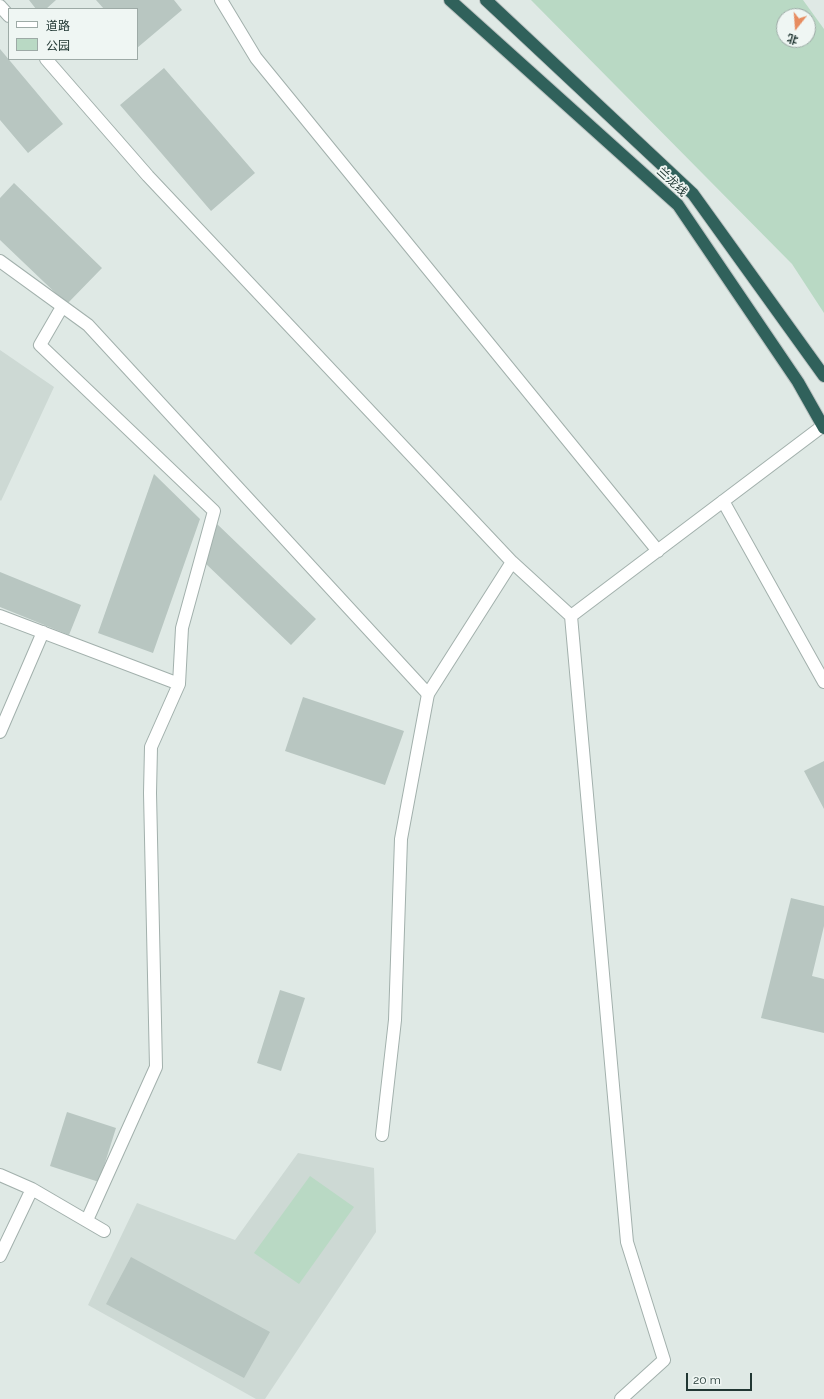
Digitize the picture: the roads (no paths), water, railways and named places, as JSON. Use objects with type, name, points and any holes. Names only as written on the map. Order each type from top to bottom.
[{"type":"highway","name":"兰龙线","points":[[450,0],[678,205],[798,382],[824,427]]},
{"type":"highway","name":"兰龙线","points":[[486,0],[693,194],[824,376]]},
{"type":"street","points":[[221,0],[256,58],[658,551]]},
{"type":"street","points":[[0,6],[8,15]]},
{"type":"street","points":[[47,60],[148,176],[512,562],[571,616],[627,1242],[664,1360],[621,1399]]},
{"type":"street","points":[[0,261],[88,325],[428,694]]},
{"type":"street","points":[[62,307],[40,345],[214,511],[182,628],[179,684],[151,747],[150,793],[156,1067],[87,1220]]},
{"type":"street","points":[[571,616],[824,427]]},
{"type":"street","points":[[723,501],[824,682]]},
{"type":"street","points":[[382,1134],[395,1020],[401,839],[428,694],[512,562]]},
{"type":"street","points":[[0,616],[179,684]]},
{"type":"street","points":[[0,732],[43,632]]},
{"type":"street","points":[[0,1175],[32,1189],[104,1231]]},
{"type":"street","points":[[0,1256],[32,1189]]}]
